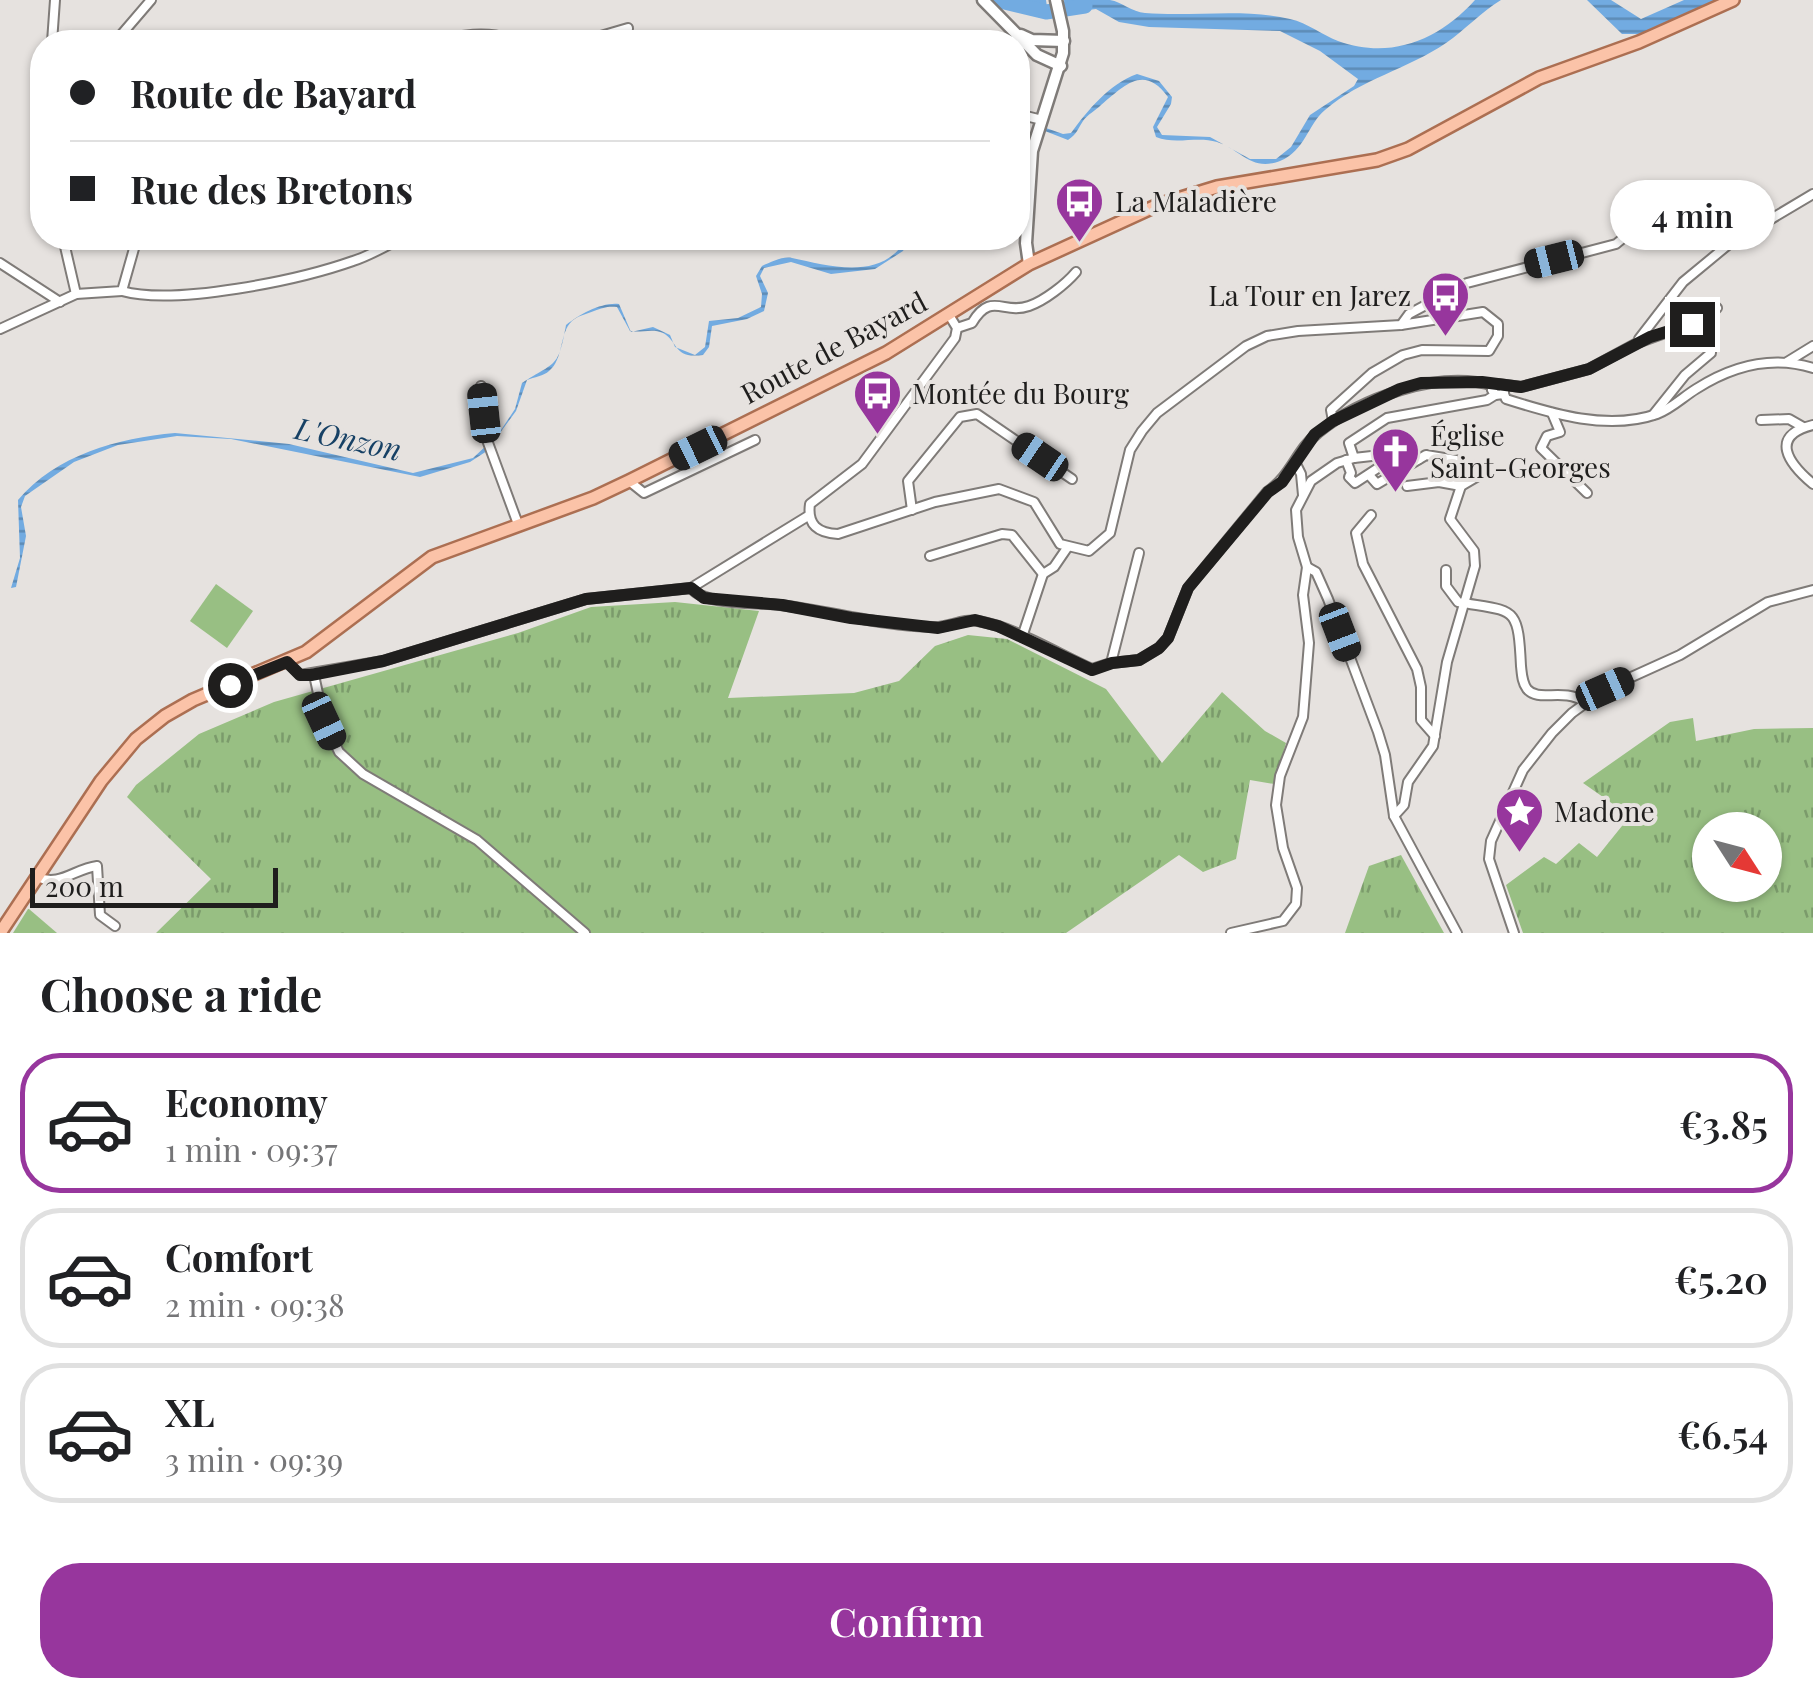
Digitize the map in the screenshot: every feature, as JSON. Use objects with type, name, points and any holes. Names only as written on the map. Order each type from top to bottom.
[{"type":"main road","points":[[983,0],[1014,30]]},
{"type":"main road","points":[[1030,167],[1061,66],[1064,41],[1056,0]]},
{"type":"main road","name":"Route de Bayard","points":[[0,933],[118,758],[150,727],[194,700],[287,662],[328,638],[432,557],[630,481],[886,354],[1029,264],[1188,194],[1377,160],[1408,149],[1522,86],[1658,34],[1733,0]]},
{"type":"main road","points":[[1030,39],[1064,41]]},
{"type":"main road","points":[[1030,47],[1061,66]]},
{"type":"main road","points":[[1027,250],[1029,264]]},
{"type":"street","points":[[53,30],[54,0]]},
{"type":"street","points":[[125,30],[151,0]]},
{"type":"street","points":[[621,30],[628,28]]},
{"type":"street","points":[[1030,117],[1042,120]]},
{"type":"street","points":[[1637,343],[1682,282],[1729,244],[1813,194]]},
{"type":"street","points":[[1401,325],[1409,314],[1467,283],[1616,244],[1675,195]]},
{"type":"street","points":[[65,250],[76,294]]},
{"type":"street","points":[[122,292],[134,250]]},
{"type":"street","points":[[0,329],[76,294],[122,292],[137,296],[251,285],[356,260],[377,250]]},
{"type":"street","points":[[0,263],[60,302]]},
{"type":"street","points":[[957,328],[972,323],[990,305],[1030,306],[1076,272]]},
{"type":"street","points":[[1380,455],[1380,466],[1369,475],[1355,483],[1349,477],[1349,442],[1388,418],[1488,400],[1499,390],[1589,369],[1637,343],[1698,322],[1718,308]]},
{"type":"street","points":[[949,315],[957,328],[955,338],[862,464],[810,504],[808,516],[812,526],[825,534],[838,534],[912,510],[999,489],[1034,502],[1046,516],[1054,537],[1067,548],[1089,550],[1110,534],[1130,450],[1157,413],[1246,346],[1268,336],[1298,331],[1401,325],[1483,312],[1498,324],[1498,336],[1489,351],[1422,350],[1388,362],[1331,410],[1333,421]]},
{"type":"street","points":[[1653,415],[1685,375],[1711,353],[1711,343],[1698,322]]},
{"type":"street","points":[[1786,363],[1813,346]]},
{"type":"street","points":[[691,588],[704,598],[938,628],[975,620],[1092,670],[1139,660],[1159,648],[1168,638],[1188,588],[1268,492],[1282,482],[1315,434],[1333,421],[1421,383],[1482,382],[1506,398],[1552,413],[1591,420],[1636,419],[1653,415],[1736,368],[1775,361],[1813,368]]},
{"type":"street","points":[[482,386],[487,440],[518,524]]},
{"type":"street","points":[[912,510],[908,482],[960,416],[968,413],[977,414],[1072,479]]},
{"type":"street","points":[[1552,413],[1560,432],[1547,436],[1541,448],[1587,493]]},
{"type":"street","points":[[1761,420],[1788,419],[1808,426]]},
{"type":"street","points":[[1808,426],[1789,440],[1786,452],[1792,467],[1813,484]]},
{"type":"street","points":[[630,481],[644,493],[755,440]]},
{"type":"street","points":[[1231,933],[1283,921],[1296,904],[1297,888],[1282,848],[1276,805],[1280,776],[1303,717],[1309,643],[1302,595],[1307,567],[1296,510],[1311,482],[1350,459],[1407,452],[1420,458]]},
{"type":"street","points":[[1369,475],[1377,484],[1426,455],[1456,460],[1476,470],[1478,476],[1468,485],[1440,482],[1412,486],[1408,467]]},
{"type":"street","points":[[1296,464],[1303,496]]},
{"type":"street","points":[[1394,816],[1402,809],[1408,782],[1436,737],[1439,699],[1474,566],[1474,551],[1450,520],[1460,486]]},
{"type":"street","points":[[1371,515],[1356,533],[1363,564],[1417,669],[1421,720],[1436,737]]},
{"type":"street","points":[[287,662],[300,675],[314,674],[383,661],[586,599],[691,588],[808,516]]},
{"type":"street","points":[[930,556],[1002,534],[1012,535],[1043,574]]},
{"type":"street","points":[[1022,637],[1043,574],[1067,548]]},
{"type":"street","points":[[1112,663],[1139,553]]},
{"type":"street","points":[[1307,567],[1316,572],[1328,599],[1378,732],[1394,816],[1457,933]]},
{"type":"street","points":[[1446,570],[1450,595],[1465,604],[1498,608],[1513,616],[1520,631],[1522,679],[1533,694],[1565,693],[1585,702]]},
{"type":"street","points":[[1514,933],[1489,859],[1491,841],[1522,770],[1552,732],[1605,689],[1680,655],[1768,602],[1813,590]]},
{"type":"street","points":[[314,674],[324,721],[339,752],[362,774],[477,840],[585,933]]},
{"type":"street","points":[[38,877],[48,882],[64,879],[96,866],[100,872],[100,915],[115,926]]},
{"type":"green space","points":[[216,584],[253,611],[227,648],[190,621]]},
{"type":"green space","points":[[675,602],[759,611],[728,698],[854,693],[899,681],[935,646],[968,635],[1007,639],[1106,689],[1162,763],[1222,692],[1265,731],[1286,743],[1274,784],[1250,780],[1236,859],[1203,872],[1179,855],[1066,933],[156,933],[211,879],[127,797],[136,785],[199,734],[274,702],[518,633],[591,607]]},
{"type":"green space","points":[[1693,718],[1696,741],[1754,729],[1813,728],[1813,933],[1523,933],[1506,885],[1544,857],[1556,864],[1579,843],[1597,857],[1630,816],[1583,783],[1670,722]]},
{"type":"green space","points":[[1401,855],[1444,933],[1345,933],[1369,866]]},
{"type":"green space","points":[[29,909],[57,933],[13,933]]},
{"type":"water","points":[[991,0],[1046,0],[1048,14],[1042,18],[1007,9]]},
{"type":"water","points":[[1064,0],[1110,0],[1145,13],[1272,16],[1297,21],[1338,41],[1377,48],[1413,43],[1430,36],[1475,0],[1501,0],[1431,52],[1339,99],[1319,116],[1288,157],[1261,164],[1253,162],[1227,146],[1250,159],[1276,159],[1291,147],[1310,115],[1354,86],[1358,79],[1320,51],[1280,31],[1149,27],[1119,22],[1096,9],[1066,13]]},
{"type":"water","points":[[1587,0],[1611,0],[1641,19],[1684,0],[1717,0],[1712,6],[1643,34],[1622,34]]},
{"type":"water","points":[[1137,74],[1159,81],[1172,97],[1157,127],[1162,135],[1210,137],[1225,145],[1209,140],[1156,137],[1153,127],[1168,97],[1159,87],[1143,80],[1118,91],[1087,117],[1068,140],[1045,131],[1046,128],[1071,133],[1108,91]]},
{"type":"water","points":[[904,250],[875,269],[831,274],[791,262],[764,268],[760,276],[768,293],[764,311],[712,326],[709,347],[703,355],[693,356],[677,348],[695,355],[705,347],[709,321],[738,318],[761,307],[762,294],[756,276],[762,266],[788,258],[854,268],[884,261]]},
{"type":"water","points":[[619,304],[631,331],[617,307],[575,319],[591,310]]},
{"type":"water","points":[[653,327],[670,335],[673,343],[659,332],[634,331]]},
{"type":"water","points":[[560,351],[554,366],[549,371],[527,380],[549,367]]},
{"type":"water","points":[[527,380],[516,411],[491,445],[515,409],[522,383]]},
{"type":"water","points":[[175,433],[289,444],[413,473],[473,458],[488,444],[490,449],[470,462],[420,477],[231,439],[177,436],[118,445],[74,462],[25,496],[21,507],[26,536],[16,587],[11,588],[20,558],[18,500],[33,484],[89,452],[132,439]]},
{"type":"waterway","points":[[996,0],[1046,12],[1085,6]]},
{"type":"place","name":"La Maladière","points":[[1080,244]]},
{"type":"place","name":"La Tour en Jarez","points":[[1446,338]]},
{"type":"place","name":"Montée du Bourg","points":[[877,436]]},
{"type":"place","name":"Église Saint-Georges","points":[[1395,494]]},
{"type":"place","name":"Madone","points":[[1519,854]]},
{"type":"route","points":[[230,685],[287,662],[300,675],[311,675],[383,661],[586,599],[691,588],[704,598],[938,628],[975,620],[998,626],[1092,670],[1112,663],[1128,663],[1159,648],[1168,638],[1188,588],[1268,492],[1282,482],[1315,434],[1333,421],[1421,383],[1482,382],[1521,387],[1589,369],[1650,337],[1692,324]]},
{"type":"water label","name":"L'Onzon","points":[[348,440]]}]
